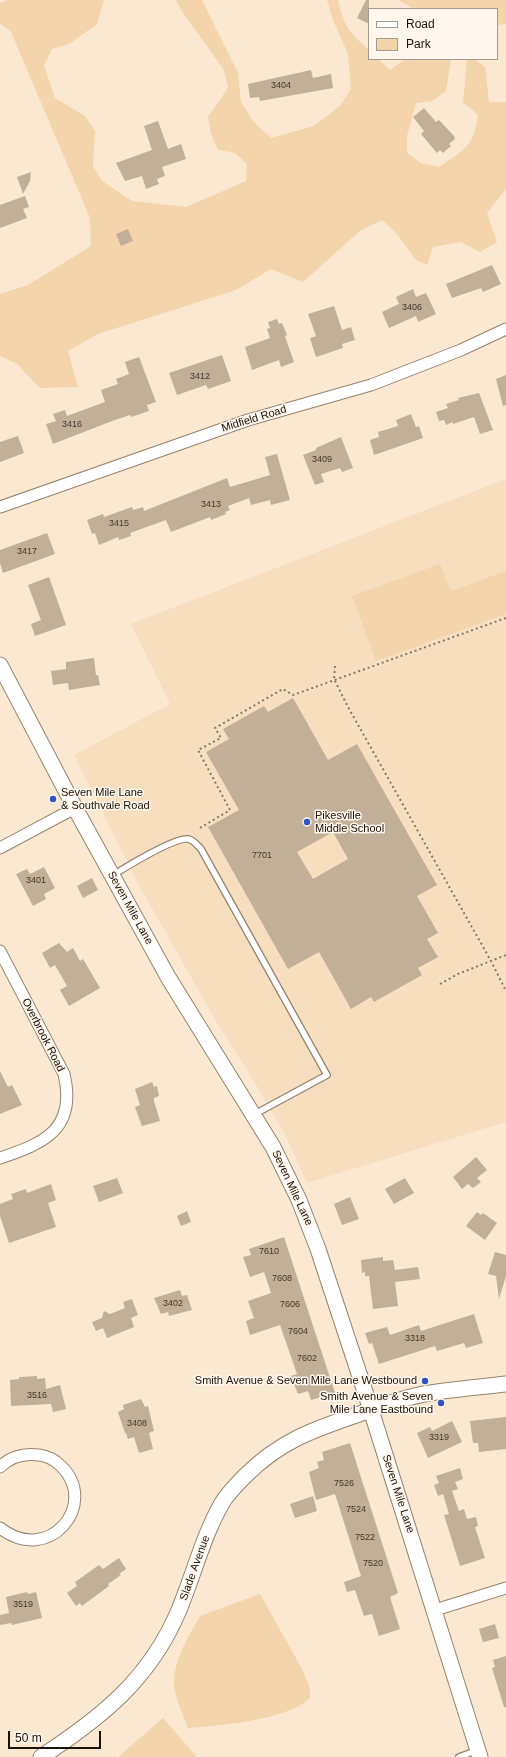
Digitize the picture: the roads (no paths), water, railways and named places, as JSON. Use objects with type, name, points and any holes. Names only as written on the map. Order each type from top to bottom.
[{"type":"street","name":"Midfield Road","points":[[0,507],[248,420],[371,385],[455,352],[506,329]]},
{"type":"street","name":"Seven Mile Lane","points":[[0,665],[168,977],[253,1115],[286,1172],[304,1210],[371,1410],[479,1753]]},
{"type":"street","points":[[0,848],[76,808]]},
{"type":"street","name":"Overbrook Road","points":[[0,952],[64,1074],[67,1087],[67,1100],[64,1114],[51,1136],[39,1144],[0,1158]]},
{"type":"street","name":"Slade Avenue","points":[[41,1757],[83,1729],[110,1707],[149,1665],[178,1612],[210,1526],[223,1501],[238,1482],[258,1462],[280,1446],[306,1432],[408,1398],[429,1393],[506,1384]]},
{"type":"street","points":[[0,1467],[6,1461],[19,1455],[30,1454],[43,1456],[56,1461],[65,1470],[71,1481],[74,1494],[73,1507],[68,1520],[60,1530],[50,1537],[37,1541],[23,1540],[9,1535],[0,1528]]},
{"type":"street","points":[[435,1610],[506,1588]]},
{"type":"lane","points":[[112,875],[172,842],[188,839],[201,848],[327,1075],[253,1115]]},
{"type":"lane","points":[[460,1757],[479,1753]]},
{"type":"place","name":"Seven Mile Lane & Southvale Road","points":[[53,799]]},
{"type":"place","name":"Pikesville Middle School","points":[[307,822]]},
{"type":"place","name":"Smith Avenue & Seven Mile Lane Westbound","points":[[425,1381]]},
{"type":"place","name":"Smith Avenue & Seven Mile Lane Eastbound","points":[[441,1403]]}]
